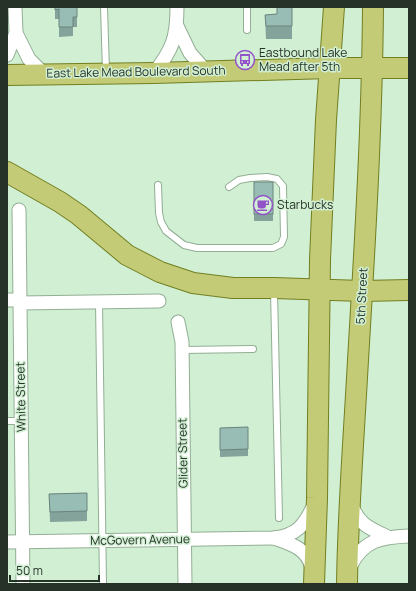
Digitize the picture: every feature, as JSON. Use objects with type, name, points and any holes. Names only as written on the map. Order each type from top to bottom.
[{"type":"main road","points":[[314,579],[317,498],[320,289],[326,128],[334,7]]},
{"type":"main road","name":"5th Street","points":[[347,578],[362,291],[372,68],[373,7]]},
{"type":"main road","name":"East Lake Mead Boulevard South","points":[[7,75],[330,68],[409,68]]},
{"type":"main road","points":[[7,172],[60,202],[79,215],[127,255],[160,272],[193,283],[233,288],[362,291],[409,290]]},
{"type":"street","points":[[15,7],[16,33],[29,59],[44,74]]},
{"type":"street","points":[[154,72],[169,53],[177,26],[177,7]]},
{"type":"street","points":[[177,26],[190,53],[206,71]]},
{"type":"street","points":[[7,55],[16,33]]},
{"type":"street","name":"White Street","points":[[19,210],[15,301],[21,421],[23,584]]},
{"type":"street","points":[[15,301],[159,301]]},
{"type":"street","name":"Glider Street","points":[[178,322],[182,350],[185,584]]},
{"type":"street","name":"McGovern Avenue","points":[[7,542],[274,538],[289,535],[299,528],[307,519],[317,498]]},
{"type":"street","points":[[350,500],[356,516],[371,530],[388,536],[409,536]]},
{"type":"street","points":[[347,578],[355,556],[366,545],[388,536]]},
{"type":"street","name":"McGovern Avenue","points":[[274,538],[296,546],[302,550],[309,559],[314,579]]},
{"type":"lane","points":[[104,7],[106,73]]},
{"type":"lane","points":[[247,7],[247,30]]},
{"type":"lane","points":[[158,185],[159,213],[161,222],[166,230],[184,245],[197,248],[273,248],[281,244],[284,237],[283,186],[277,179],[267,177],[250,178],[239,180],[229,187]]},
{"type":"lane","points":[[274,288],[279,518]]},
{"type":"lane","points":[[100,302],[102,584]]},
{"type":"lane","points":[[182,350],[253,349]]},
{"type":"lane","points":[[7,421],[21,421]]},
{"type":"building","points":[[55,7],[77,7],[77,17],[73,17],[73,27],[59,27],[59,9],[55,10]]},
{"type":"building","points":[[277,7],[292,7],[292,26],[266,26],[265,15],[277,14]]},
{"type":"building","name":"Starbucks","points":[[254,182],[273,182],[273,214],[254,214]]},
{"type":"building","points":[[248,427],[248,449],[220,450],[220,428]]},
{"type":"building","points":[[87,493],[87,511],[50,512],[49,494]]},
{"type":"place","name":"Eastbound Lake Mead after 5th","points":[[245,60]]},
{"type":"place","name":"Starbucks","points":[[263,205]]}]
